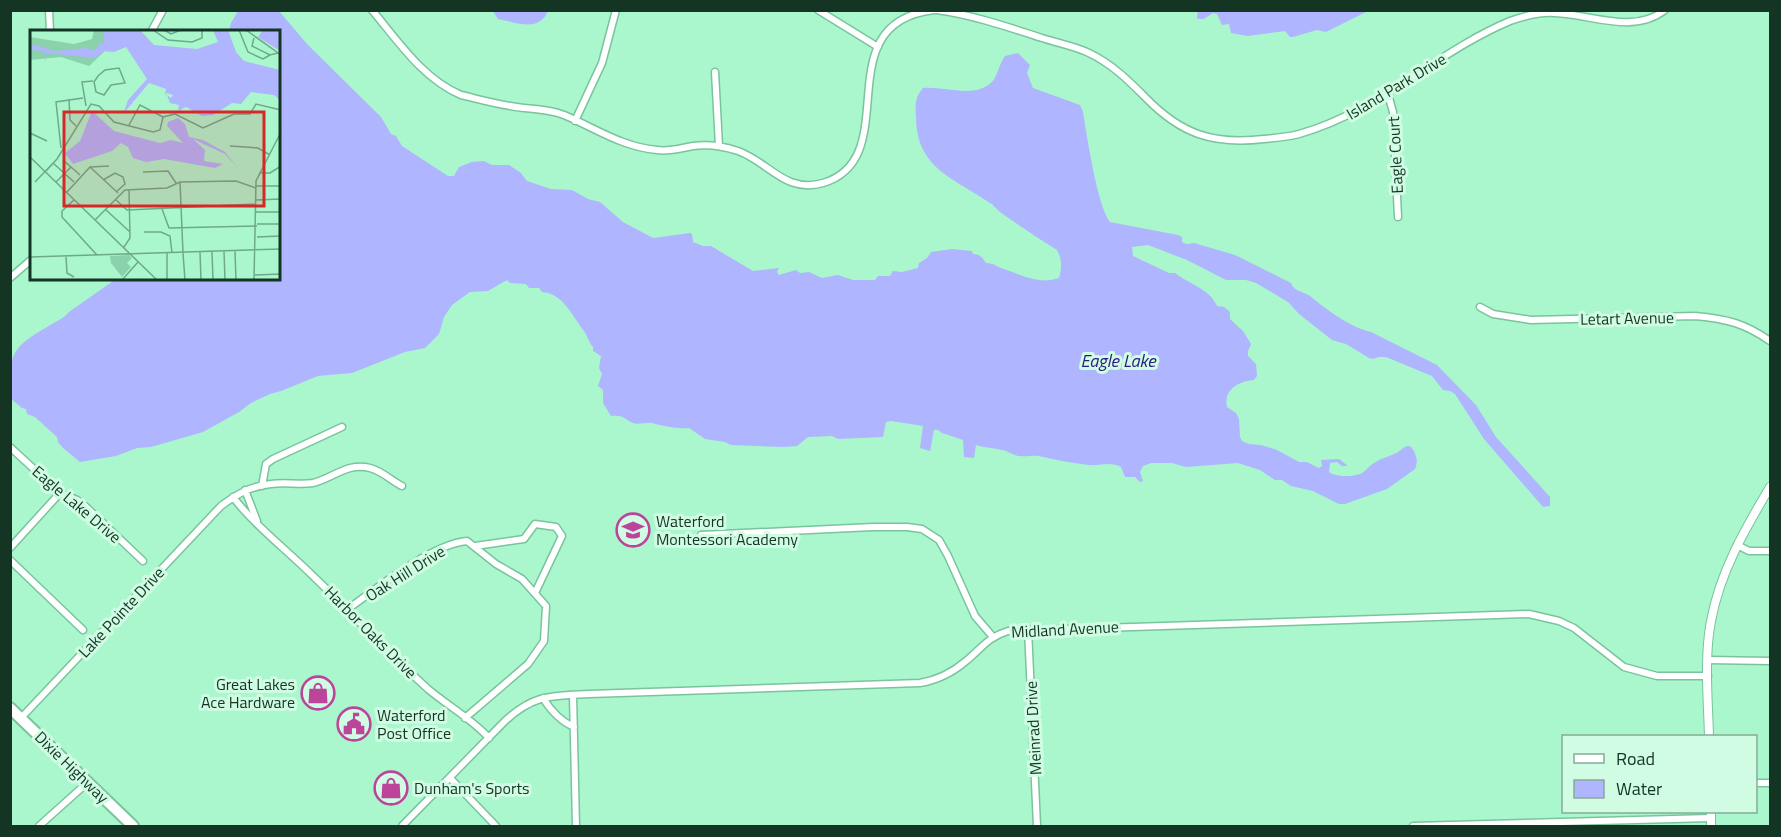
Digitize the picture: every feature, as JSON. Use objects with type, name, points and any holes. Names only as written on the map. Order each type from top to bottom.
[{"type":"main road","name":"Dixie Highway","points":[[10,708],[133,826]]},
{"type":"street","points":[[49,10],[50,30]]},
{"type":"street","points":[[152,30],[163,10]]},
{"type":"street","points":[[372,10],[421,67],[447,89],[475,99],[554,113],[621,143],[667,151],[705,145],[719,146],[746,154],[784,180],[794,184],[823,183],[848,170],[855,159],[864,138],[870,71],[878,47],[818,10]]},
{"type":"street","points":[[575,121],[602,63],[616,10]]},
{"type":"street","name":"Island Park Drive","points":[[878,47],[894,25],[906,16],[936,10],[987,20],[1089,52],[1124,75],[1145,98],[1180,127],[1206,138],[1238,142],[1299,134],[1335,122],[1388,94],[1476,39],[1513,20],[1554,13],[1626,22],[1654,18],[1665,10]]},
{"type":"street","points":[[715,72],[719,146]]},
{"type":"street","name":"Eagle Court","points":[[1388,94],[1394,124],[1398,217]]},
{"type":"street","points":[[10,278],[30,262]]},
{"type":"street","name":"Letart Avenue","points":[[1480,307],[1493,315],[1531,320],[1695,316],[1717,318],[1747,326],[1770,341]]},
{"type":"street","points":[[262,486],[266,464],[342,427]]},
{"type":"street","name":"Eagle Lake Drive","points":[[10,447],[60,493],[77,500],[143,561]]},
{"type":"street","name":"Lake Pointe Drive","points":[[21,718],[220,506],[233,497],[245,490],[271,484],[313,483],[341,470],[361,467],[380,472],[402,486]]},
{"type":"street","points":[[1709,735],[1708,660],[1711,621],[1722,581],[1737,545],[1770,487]]},
{"type":"street","points":[[245,490],[257,522]]},
{"type":"street","points":[[10,548],[60,493]]},
{"type":"street","name":"Harbor Oaks Drive","points":[[233,497],[245,513],[348,609],[426,687],[489,738]]},
{"type":"street","name":"Oak Hill Drive","points":[[348,609],[388,580],[430,554],[456,542],[467,541],[475,546],[524,539],[535,524],[556,527],[562,536],[535,593]]},
{"type":"street","points":[[701,535],[873,527],[907,527],[922,530],[939,540],[972,610],[993,637]]},
{"type":"street","points":[[1737,545],[1749,551],[1770,551]]},
{"type":"street","points":[[465,718],[528,664],[544,641],[546,606],[522,579],[496,564],[475,546]]},
{"type":"street","points":[[10,560],[83,630]]},
{"type":"street","name":"Midland Avenue","points":[[402,826],[520,707],[543,698],[935,681],[949,674],[993,637],[1008,631],[1529,614],[1559,621],[1574,628],[1624,667],[1657,676],[1708,676]]},
{"type":"street","name":"Meinrad Drive","points":[[1028,629],[1037,826]]},
{"type":"street","points":[[1708,660],[1770,661]]},
{"type":"street","points":[[573,695],[576,826]]},
{"type":"street","points":[[543,698],[557,716],[574,727]]},
{"type":"street","points":[[450,778],[496,826]]},
{"type":"street","points":[[39,826],[87,783]]},
{"type":"street","points":[[1413,826],[1711,819]]},
{"type":"water","points":[[1198,10],[1368,11],[1326,32],[1317,30],[1290,37],[1285,31],[1248,36],[1231,33],[1229,24],[1222,25],[1217,14],[1213,13],[1204,19],[1198,19]]},
{"type":"water","name":"Eagle Lake","points":[[238,11],[279,11],[307,44],[381,117],[391,134],[396,136],[402,146],[448,176],[454,176],[459,167],[472,162],[484,161],[492,165],[509,165],[521,173],[527,181],[551,189],[572,190],[588,199],[600,202],[623,222],[653,238],[690,233],[693,242],[711,246],[753,271],[779,268],[777,272],[779,275],[796,270],[800,273],[809,272],[822,278],[838,275],[853,280],[875,280],[878,276],[890,276],[893,271],[902,272],[918,268],[919,263],[931,252],[952,249],[972,251],[986,263],[1031,278],[1052,280],[1059,278],[1061,264],[1057,250],[940,170],[930,161],[918,135],[916,106],[918,95],[923,88],[977,90],[992,82],[1005,56],[1018,53],[1030,65],[1027,73],[1033,88],[1080,105],[1097,186],[1110,222],[1178,235],[1182,237],[1182,242],[1187,244],[1194,243],[1235,255],[1291,283],[1296,290],[1310,296],[1346,322],[1437,365],[1476,405],[1496,437],[1550,497],[1550,506],[1543,507],[1484,439],[1455,394],[1443,390],[1432,376],[1386,357],[1369,358],[1346,344],[1332,340],[1299,314],[1288,302],[1256,283],[1246,280],[1226,280],[1187,260],[1148,245],[1132,247],[1133,256],[1169,273],[1175,273],[1204,291],[1217,306],[1224,307],[1230,312],[1230,319],[1243,331],[1251,344],[1248,356],[1256,364],[1257,376],[1254,380],[1243,382],[1233,388],[1226,401],[1227,407],[1236,413],[1239,419],[1242,441],[1277,450],[1299,462],[1307,462],[1319,468],[1322,466],[1321,460],[1339,459],[1348,466],[1342,466],[1337,462],[1330,463],[1329,472],[1344,476],[1360,474],[1377,461],[1410,446],[1416,458],[1415,469],[1387,489],[1339,504],[1313,491],[1291,486],[1282,480],[1275,480],[1260,470],[1238,463],[1186,467],[1172,463],[1151,463],[1143,466],[1140,472],[1143,481],[1140,482],[1135,477],[1125,477],[1121,467],[1113,464],[1089,465],[1039,456],[1018,456],[976,445],[974,458],[964,457],[963,440],[938,430],[934,430],[930,451],[920,448],[923,426],[891,421],[886,422],[883,437],[838,439],[832,436],[808,437],[797,446],[784,447],[731,445],[705,439],[689,428],[674,428],[650,423],[635,424],[621,416],[611,416],[603,403],[603,390],[598,386],[602,374],[599,368],[601,356],[593,351],[585,333],[567,307],[562,301],[549,293],[542,292],[539,288],[529,288],[526,284],[510,283],[507,280],[488,291],[470,292],[452,305],[444,317],[439,334],[425,348],[405,352],[352,373],[318,376],[270,394],[203,432],[151,447],[137,448],[116,456],[80,462],[63,448],[57,437],[35,417],[27,414],[26,409],[11,399],[10,367],[19,347],[115,280],[280,280],[280,30],[229,30]]},
{"type":"water","points":[[493,11],[548,11],[539,22],[519,24],[498,19]]},
{"type":"place","name":"Waterford Montessori Academy","points":[[633,530]]},
{"type":"place","name":"Great Lakes Ace Hardware","points":[[318,693]]},
{"type":"place","name":"Waterford Post Office","points":[[354,724]]},
{"type":"place","name":"Dunham's Sports","points":[[391,788]]}]
